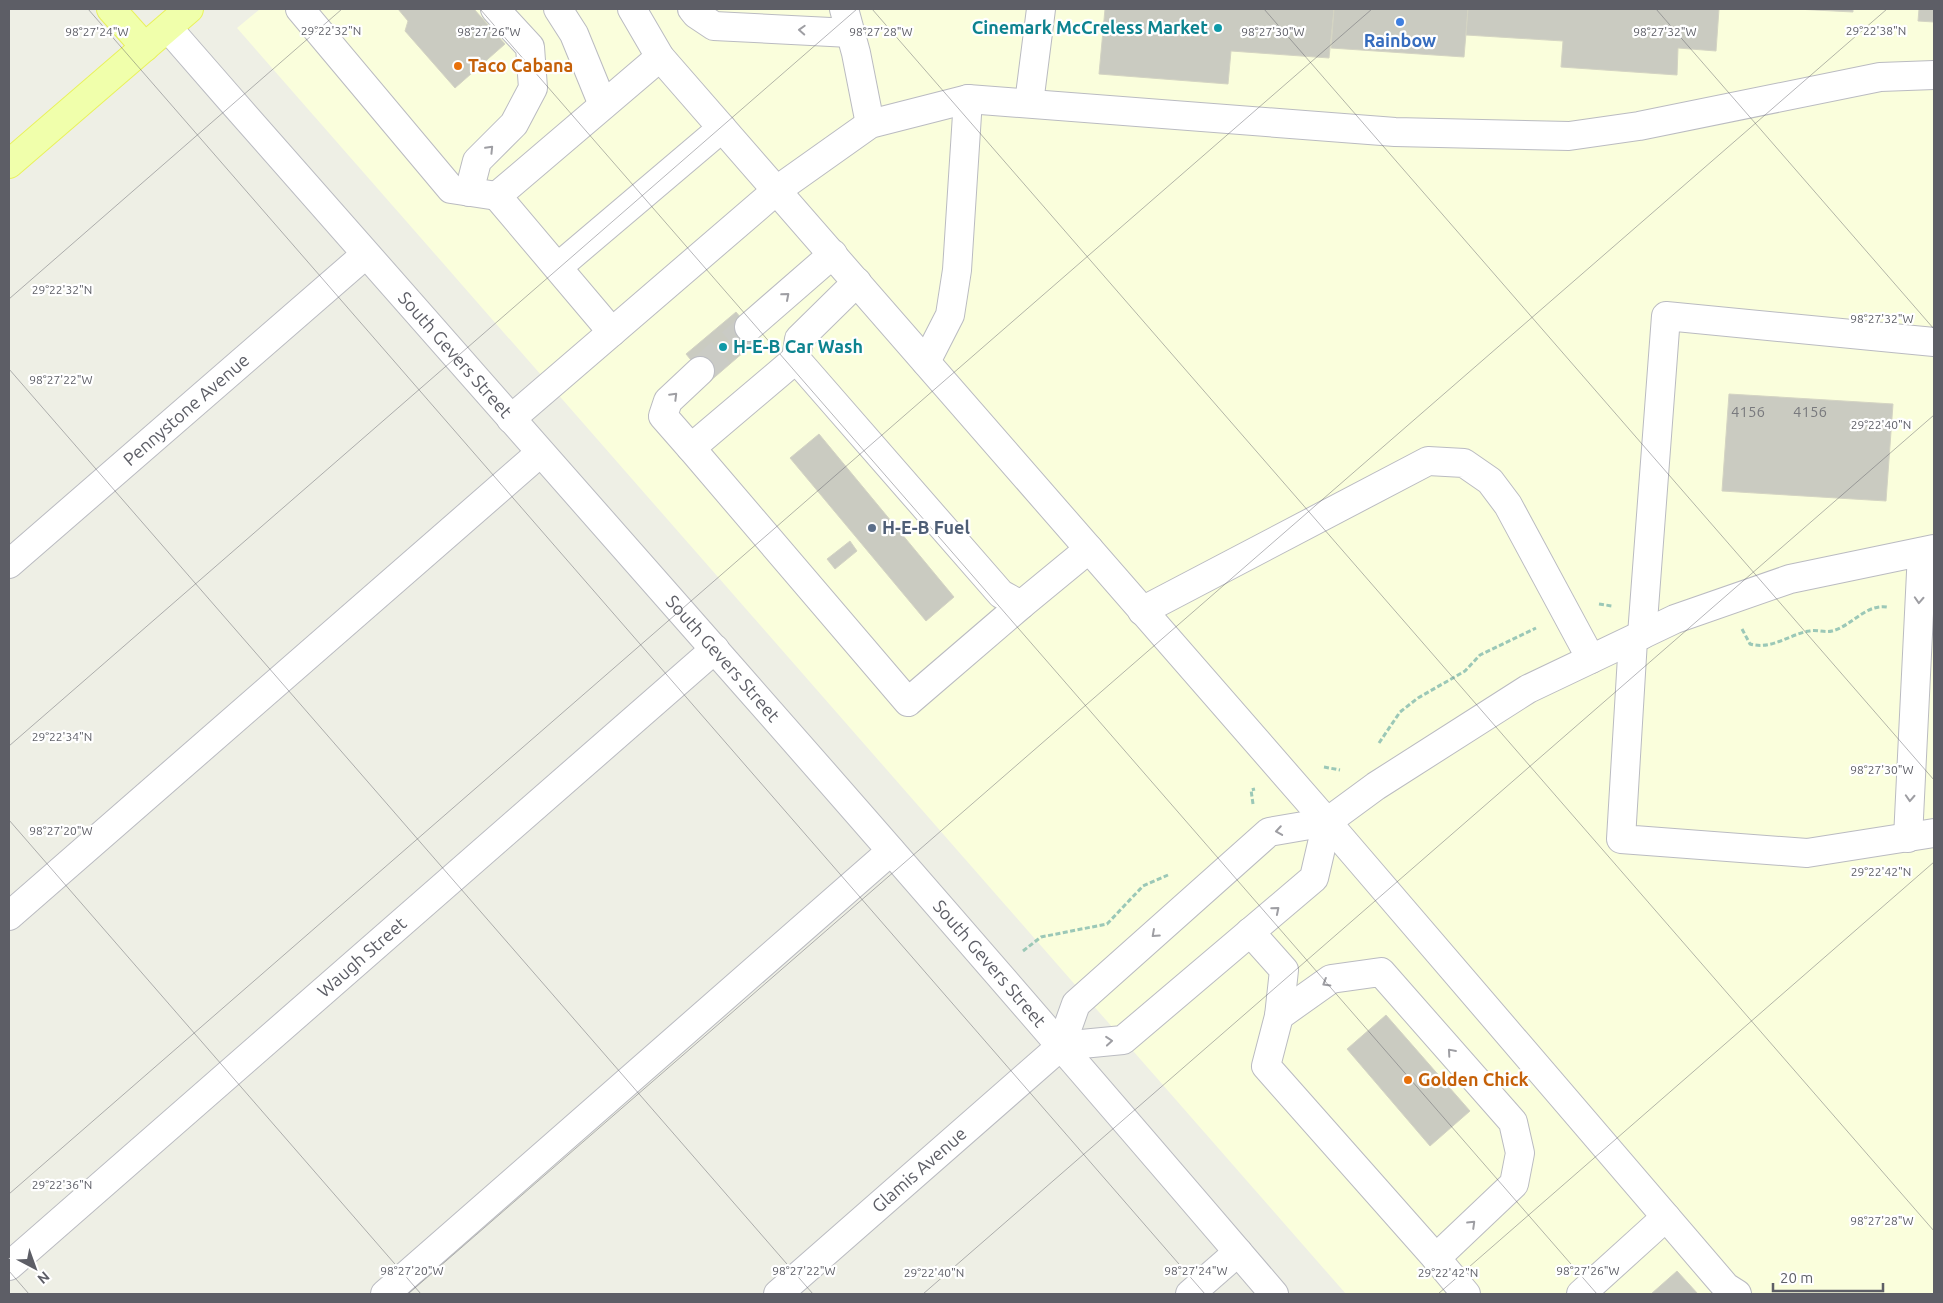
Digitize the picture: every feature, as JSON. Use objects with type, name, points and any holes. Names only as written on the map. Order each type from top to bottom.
[{"type":"main road","points":[[111,9],[145,47]]},
{"type":"main road","points":[[9,164],[189,9]]},
{"type":"street","points":[[300,9],[450,189],[497,196],[612,332]]},
{"type":"street","points":[[469,192],[478,161],[514,124],[533,88],[530,47],[495,9]]},
{"type":"street","points":[[558,9],[574,34],[604,105]]},
{"type":"street","points":[[632,9],[660,57],[1327,822],[1726,1287],[1738,1294]]},
{"type":"street","points":[[692,9],[696,14],[714,26],[847,21],[856,53],[870,124]]},
{"type":"street","points":[[1029,103],[1040,9]]},
{"type":"street","name":"South Gevers Street","points":[[168,28],[365,255],[715,650],[1061,1046],[1274,1294]]},
{"type":"street","points":[[497,196],[660,57]]},
{"type":"street","points":[[510,419],[777,190],[870,124],[968,99],[1395,132],[1569,136],[1639,126],[1880,77],[1934,75]]},
{"type":"street","points":[[926,362],[950,315],[957,270],[968,99]]},
{"type":"street","points":[[558,267],[722,128]]},
{"type":"street","points":[[749,328],[833,254]]},
{"type":"street","name":"Pennystone Avenue","points":[[9,564],[365,255]]},
{"type":"street","points":[[691,448],[796,358],[799,339],[857,282]]},
{"type":"street","points":[[1934,342],[1666,316],[1646,588],[1638,637],[1621,839],[1807,853],[1934,833]]},
{"type":"street","points":[[796,358],[1001,594],[1021,605]]},
{"type":"street","points":[[700,371],[668,401],[663,416],[908,702],[1089,549]]},
{"type":"street","points":[[9,916],[540,453]]},
{"type":"street","points":[[1142,610],[1428,461],[1464,463],[1490,481],[1508,505],[1591,659]]},
{"type":"street","points":[[1327,822],[1314,878],[1123,1040],[1061,1046],[1076,1004],[1269,832],[1327,822],[1376,786],[1528,689],[1675,620],[1790,579],[1928,550],[1919,602],[1908,838]]},
{"type":"street","name":"Waugh Street","points":[[9,1266],[715,650]]},
{"type":"street","points":[[385,1294],[891,852]]},
{"type":"street","points":[[1250,932],[1284,970],[1279,1016],[1266,1066],[1466,1294]]},
{"type":"street","points":[[1279,1016],[1331,979],[1380,972],[1512,1122],[1520,1152],[1514,1184],[1436,1258]]},
{"type":"street","name":"Glamis Avenue","points":[[778,1294],[1061,1046]]},
{"type":"street","points":[[1582,1294],[1666,1218]]},
{"type":"street","points":[[1190,1294],[1238,1252]]},
{"type":"path","points":[[1375,748],[1400,712],[1418,698],[1465,671],[1480,655],[1588,603],[1613,606],[1646,588]]},
{"type":"path","points":[[1742,628],[1750,644],[1768,646],[1810,630],[1830,632],[1846,625],[1868,610],[1882,606],[1897,608],[1919,602]]},
{"type":"path","points":[[1253,806],[1251,790],[1290,780],[1317,766],[1344,771]]},
{"type":"path","points":[[1023,951],[1041,937],[1107,924],[1143,886],[1172,873]]},
{"type":"shaded area","points":[[260,9],[1934,9],[1934,1294],[1346,1294],[237,28]]},
{"type":"building","name":"Taco Cabana","points":[[398,9],[474,9],[505,44],[455,88],[405,31],[408,21]]},
{"type":"building","name":"Cinemark McCreless Market","points":[[1105,9],[1334,9],[1329,58],[1231,51],[1228,84],[1099,74]]},
{"type":"building","name":"Rainbow","points":[[1334,9],[1468,9],[1464,57],[1331,48]]},
{"type":"building","points":[[1468,9],[1719,9],[1716,51],[1678,48],[1677,75],[1561,67],[1563,41],[1466,35]]},
{"type":"building","points":[[1796,9],[1853,9],[1853,12]]},
{"type":"building","points":[[1919,9],[1934,9],[1934,22],[1918,21]]},
{"type":"building","name":"H-E-B Car Wash","points":[[736,312],[759,339],[709,382],[686,354]]},
{"type":"building","points":[[1729,394],[1893,404],[1886,501],[1722,491]]},
{"type":"building","name":"H-E-B Fuel","points":[[819,434],[954,597],[926,621],[790,458]]},
{"type":"building","points":[[850,541],[857,551],[835,569],[827,559]]},
{"type":"building","name":"Golden Chick","points":[[1386,1015],[1470,1111],[1430,1146],[1347,1049]]},
{"type":"building","points":[[1677,1271],[1698,1294],[1651,1294]]},
{"type":"tunnel","points":[[700,371],[749,327]]},
{"type":"place","name":"Rainbow","points":[[1400,22]]},
{"type":"place","name":"Cinemark McCreless Market","points":[[1218,28]]},
{"type":"place","name":"Taco Cabana","points":[[458,66]]},
{"type":"place","name":"H-E-B Car Wash","points":[[723,347]]},
{"type":"place","name":"H-E-B Fuel","points":[[872,528]]},
{"type":"place","name":"Golden Chick","points":[[1408,1080]]}]
